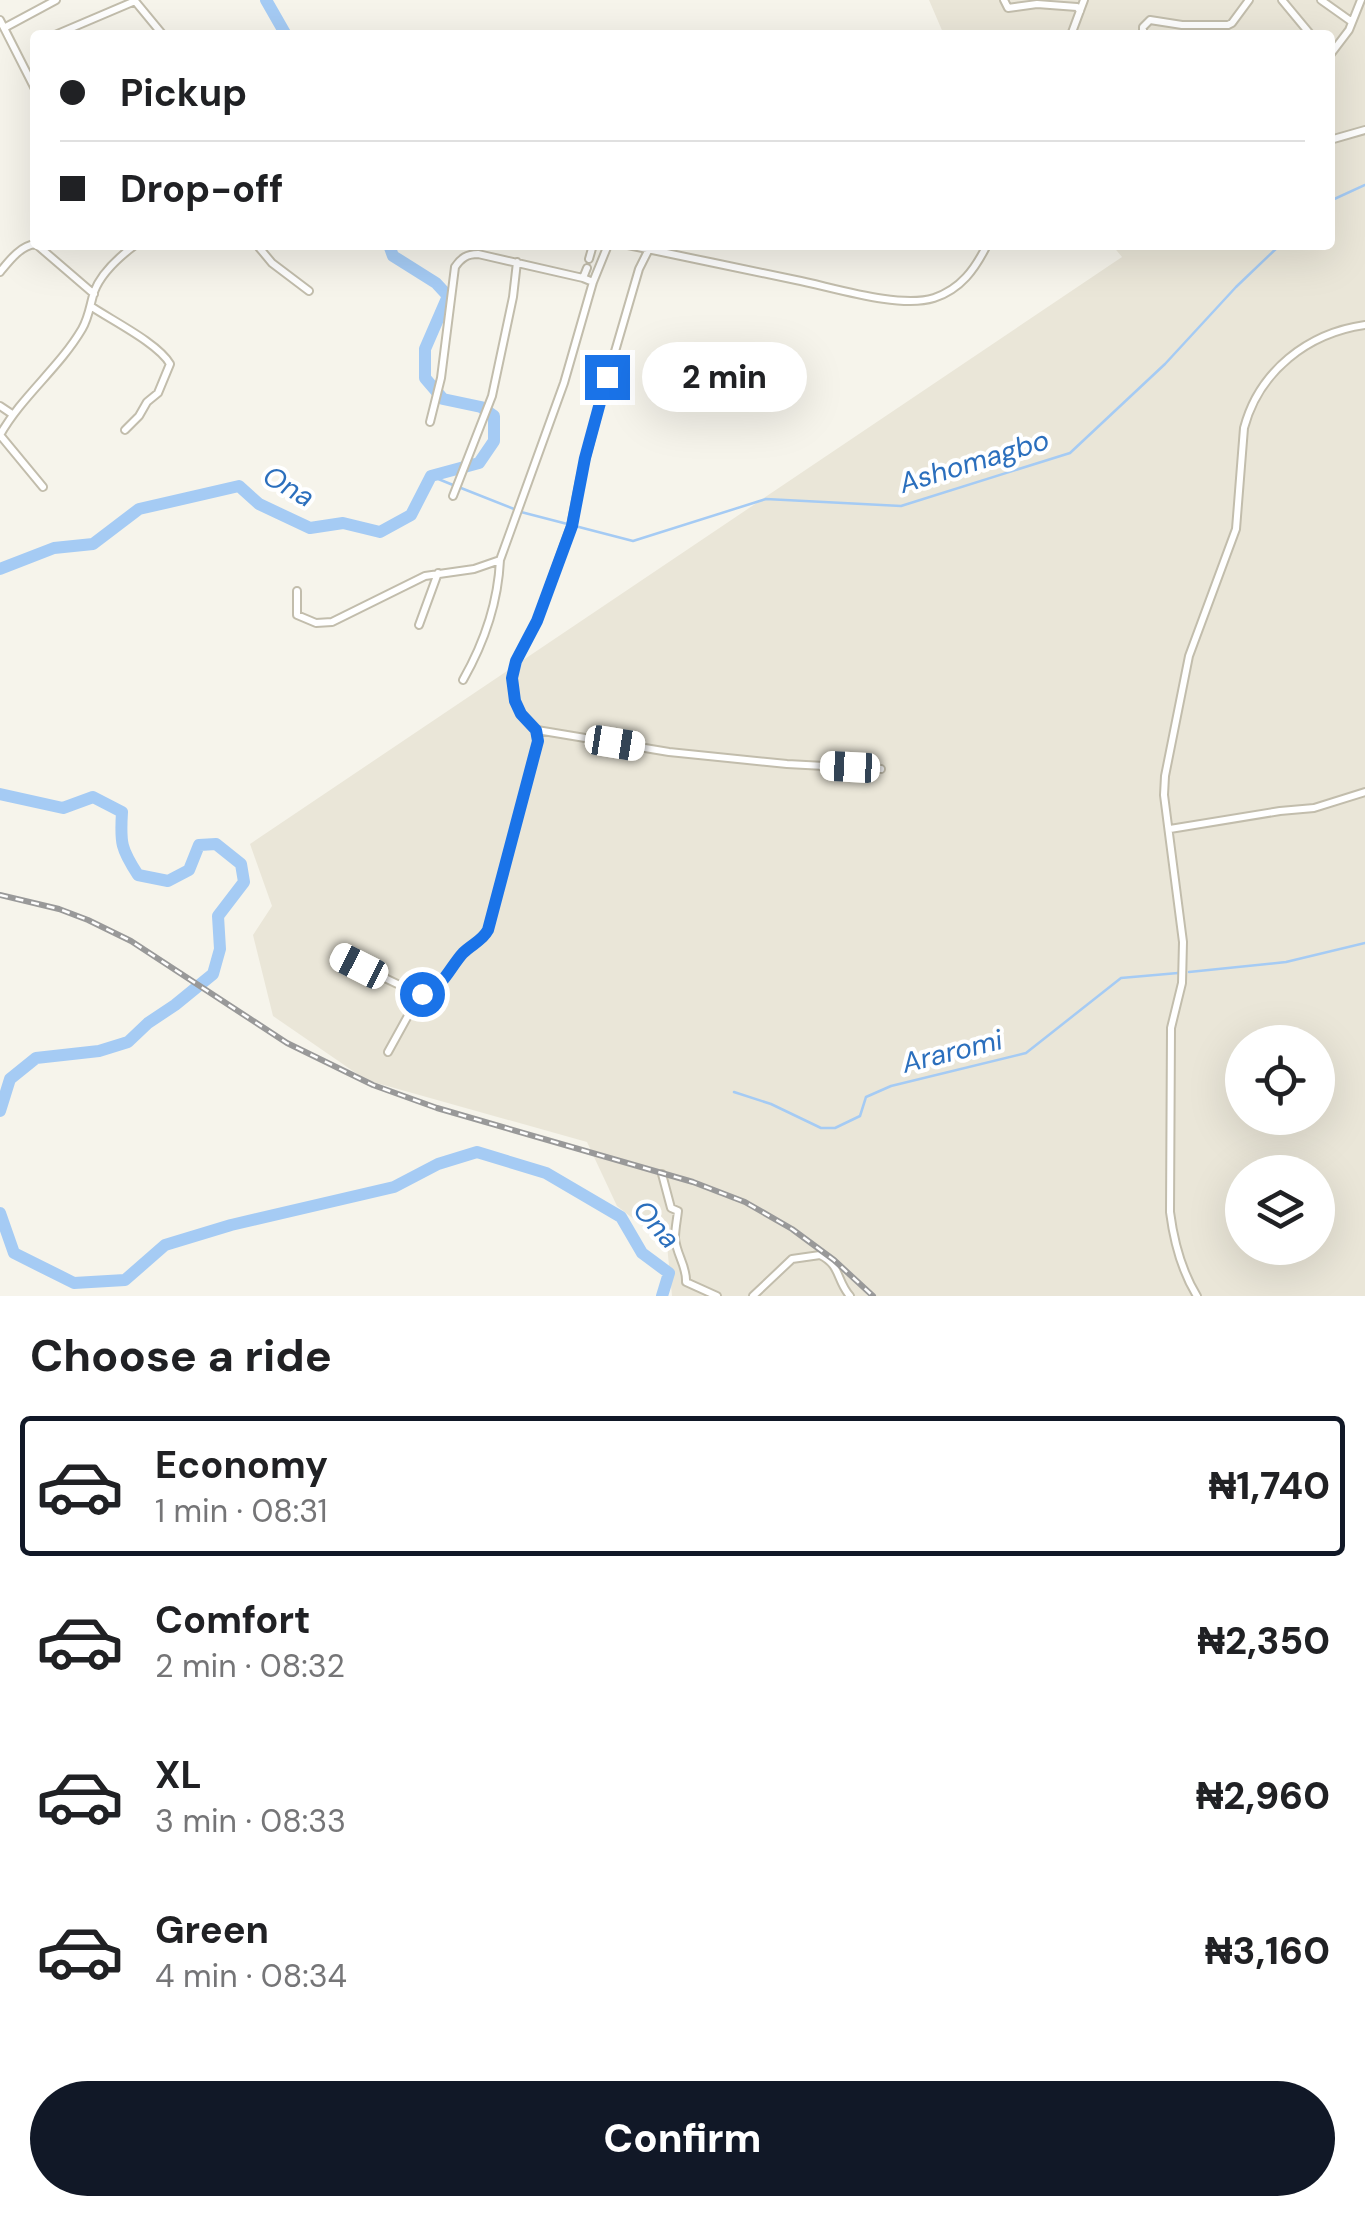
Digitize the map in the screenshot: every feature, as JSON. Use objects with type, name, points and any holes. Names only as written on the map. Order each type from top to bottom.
[{"type":"street","points":[[4,28],[56,0]]},
{"type":"street","points":[[66,30],[134,0],[159,30]]},
{"type":"street","points":[[1004,0],[1008,8],[1062,4],[1077,6],[1080,11]]},
{"type":"street","points":[[1074,30],[1084,0]]},
{"type":"street","points":[[1143,30],[1150,20],[1193,26],[1228,25],[1248,0]]},
{"type":"street","points":[[1282,0],[1307,30]]},
{"type":"street","points":[[1321,0],[1352,22]]},
{"type":"street","points":[[1335,49],[1362,0]]},
{"type":"street","points":[[0,20],[30,78]]},
{"type":"street","points":[[22,63],[30,60]]},
{"type":"street","points":[[1335,139],[1365,130]]},
{"type":"street","points":[[0,272],[30,244]]},
{"type":"street","points":[[42,250],[94,294]]},
{"type":"street","points":[[44,487],[0,435],[12,414],[82,330],[94,294],[110,268],[130,250]]},
{"type":"street","points":[[261,250],[309,291]]},
{"type":"street","points":[[589,259],[592,250]]},
{"type":"street","points":[[463,680],[484,641],[498,587],[500,560],[564,383],[606,250]]},
{"type":"street","points":[[339,956],[420,994],[434,991],[465,951],[486,934],[538,741],[536,730],[515,701],[512,678],[516,661],[537,621],[572,526],[602,396],[634,284],[649,250],[865,295],[921,301],[960,284],[984,250]]},
{"type":"street","points":[[430,422],[441,378],[456,267],[464,256],[517,262],[593,282]]},
{"type":"street","points":[[453,496],[492,396],[517,262]]},
{"type":"street","points":[[583,278],[587,268]]},
{"type":"street","points":[[92,307],[150,344],[170,364],[158,393],[124,430]]},
{"type":"street","points":[[1197,1296],[1181,1265],[1170,1212],[1171,1028],[1182,983],[1184,942],[1164,794],[1165,776],[1189,656],[1236,529],[1248,414],[1269,377],[1288,358],[1328,334],[1365,325]]},
{"type":"street","points":[[0,406],[12,414]]},
{"type":"street","points":[[297,591],[297,614],[323,624],[425,576],[474,569],[500,560]]},
{"type":"street","points":[[420,625],[438,573]]},
{"type":"street","points":[[536,730],[669,752],[882,769]]},
{"type":"street","points":[[1170,829],[1314,808],[1365,792]]},
{"type":"street","points":[[388,1052],[420,994]]},
{"type":"street","points":[[662,1174],[671,1208],[678,1210],[675,1242],[684,1260],[686,1282],[703,1293],[717,1296]]},
{"type":"street","points":[[752,1296],[792,1259],[820,1254],[836,1268],[840,1283],[850,1296]]},
{"type":"shaded area","points":[[929,0],[1365,0],[1365,1296],[672,1296],[667,1245],[617,1206],[587,1142],[366,1080],[273,1016],[253,935],[272,906],[250,844],[1122,257],[1116,250],[1335,250],[1335,30],[942,30]]},
{"type":"waterway","name":"Ona","points":[[266,0],[283,30]]},
{"type":"waterway","name":"Ashomagbo","points":[[1335,199],[1365,185]]},
{"type":"waterway","name":"Ona","points":[[0,569],[54,548],[93,544],[139,509],[239,486],[259,504],[310,528],[343,523],[380,532],[411,515],[431,476],[479,463],[494,441],[494,416],[481,407],[443,399],[425,378],[425,349],[448,296],[436,283],[393,256],[391,250]]},
{"type":"waterway","name":"Ashomagbo","points":[[521,512],[633,541],[766,499],[901,506],[1070,453],[1165,364],[1275,250]]},
{"type":"waterway","name":"Ashomagbo","points":[[431,476],[453,485]]},
{"type":"waterway","name":"Ashomagbo","points":[[461,488],[514,509]]},
{"type":"waterway","name":"Ona","points":[[0,794],[63,808],[93,797],[122,812],[123,845],[138,875],[168,881],[189,870],[199,845],[216,844],[241,864],[244,882],[218,916],[220,949],[213,974],[128,1042],[99,1051],[36,1058],[10,1079],[0,1111]]},
{"type":"waterway","name":"Araromi","points":[[1189,972],[1286,962],[1365,943]]},
{"type":"waterway","name":"Araromi","points":[[734,1092],[771,1104],[821,1128],[835,1128],[860,1116],[866,1097],[891,1086],[1026,1053],[1121,978],[1178,973]]},
{"type":"waterway","name":"Ona","points":[[0,1213],[14,1253],[74,1283],[125,1280],[165,1245],[231,1225],[394,1187],[438,1164],[477,1152],[546,1173],[621,1217],[642,1253],[669,1273],[662,1296]]},
{"type":"railway","points":[[0,895],[59,909],[131,941],[287,1043],[373,1085],[437,1108],[693,1182],[745,1202],[792,1229],[873,1296]]},
{"type":"route","points":[[422,994],[434,991],[465,951],[488,930],[538,741],[536,730],[515,701],[512,678],[572,526],[607,377]]}]
